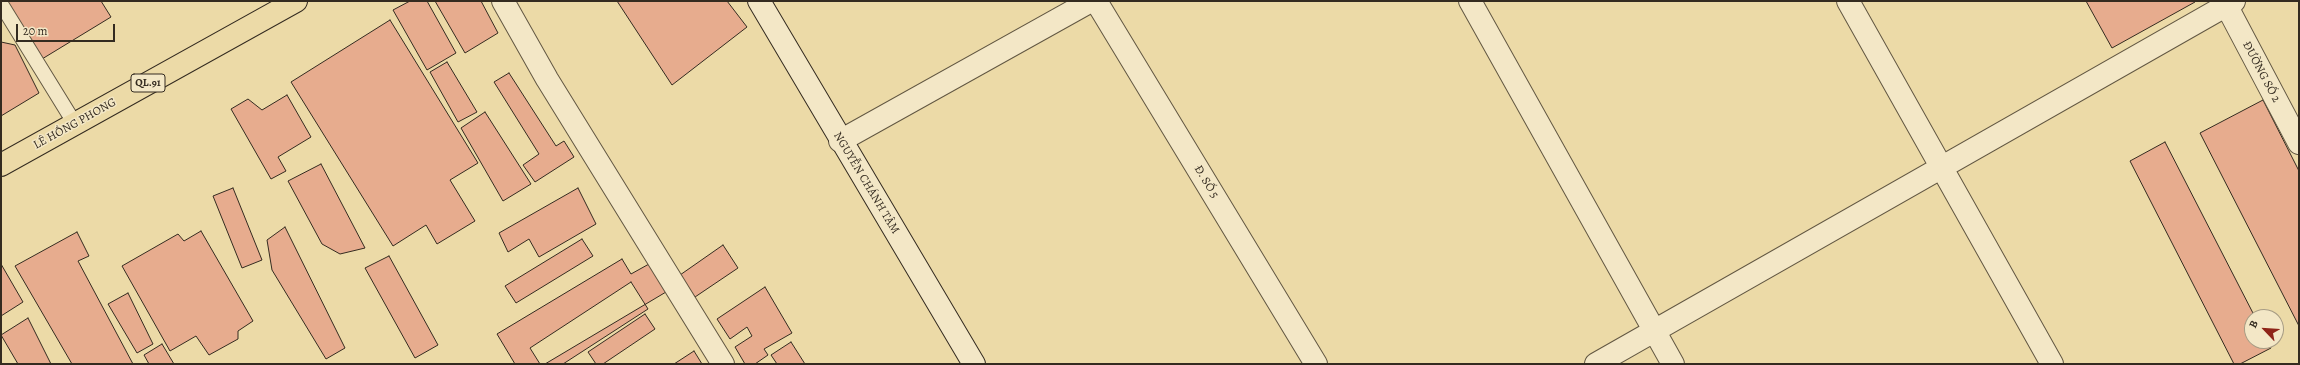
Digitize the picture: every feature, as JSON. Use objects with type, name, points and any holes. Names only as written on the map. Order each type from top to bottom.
[{"type":"highway","name":"LÊ HỒNG PHONG","points":[[1,165],[296,1]]},
{"type":"street","points":[[503,1],[547,79],[723,364]]},
{"type":"street","name":"NGUYỄN CHÁNH TÂM","points":[[759,1],[974,364]]},
{"type":"street","points":[[840,140],[1091,1]]},
{"type":"street","name":"Đ. SỐ 5","points":[[1096,1],[1316,364]]},
{"type":"street","points":[[1470,1],[1673,364]]},
{"type":"street","points":[[1848,1],[2052,364]]},
{"type":"street","points":[[1596,364],[1942,168],[2228,2]]},
{"type":"street","name":"ĐƯỜNG SỐ 2","points":[[2228,2],[2299,143]]},
{"type":"lane","points":[[1,4],[74,124]]},
{"type":"building","points":[[7,1],[101,1],[111,17],[42,59]]},
{"type":"building","points":[[410,1],[427,1],[456,53],[427,70],[393,10]]},
{"type":"building","points":[[435,1],[481,1],[498,33],[465,53]]},
{"type":"building","points":[[617,1],[727,1],[747,27],[672,85]]},
{"type":"building","points":[[2086,1],[2195,1],[2195,2],[2112,48]]},
{"type":"building","points":[[390,20],[478,163],[450,180],[475,221],[437,244],[426,225],[393,246],[291,82]]},
{"type":"building","points":[[1,42],[15,45],[39,93],[1,116]]},
{"type":"building","points":[[447,62],[477,112],[458,122],[430,72]]},
{"type":"building","points":[[509,73],[556,146],[564,141],[574,157],[535,182],[523,165],[539,154],[494,82]]},
{"type":"building","points":[[287,95],[311,137],[278,157],[286,171],[271,179],[231,109],[248,99],[262,110]]},
{"type":"building","points":[[2263,100],[2299,171],[2299,326],[2200,133]]},
{"type":"building","points":[[485,112],[531,184],[503,201],[461,128]]},
{"type":"building","points":[[2165,142],[2251,309],[2244,309],[2244,349],[2269,349],[2240,364],[2234,364],[2130,161]]},
{"type":"building","points":[[321,164],[365,248],[340,254],[322,244],[288,181]]},
{"type":"building","points":[[233,188],[262,260],[242,268],[213,196]]},
{"type":"building","points":[[578,188],[596,224],[539,257],[529,239],[508,252],[499,233]]},
{"type":"building","points":[[285,227],[345,348],[326,359],[272,270],[267,240]]},
{"type":"building","points":[[201,231],[253,321],[238,331],[238,339],[209,355],[196,336],[170,351],[122,266],[178,234],[184,241]]},
{"type":"building","points":[[77,232],[89,256],[78,261],[133,364],[72,364],[15,266]]},
{"type":"building","points":[[582,239],[593,256],[516,303],[505,286]]},
{"type":"building","points":[[723,245],[738,268],[695,297],[680,275]]},
{"type":"building","points":[[389,256],[438,345],[415,358],[365,268]]},
{"type":"building","points":[[622,259],[631,274],[649,264],[666,292],[545,364],[515,364],[497,334]]},
{"type":"building","points":[[1,264],[23,302],[1,316]]},
{"type":"building","points":[[631,282],[648,309],[563,364],[540,364],[530,348]]},
{"type":"building","points":[[765,287],[792,333],[764,349],[768,355],[755,364],[745,364],[735,347],[752,336],[747,327],[730,339],[717,319]]},
{"type":"building","points":[[128,293],[153,344],[137,353],[108,304]]},
{"type":"building","points":[[645,314],[655,329],[603,364],[596,364],[588,352]]},
{"type":"building","points":[[28,318],[51,364],[18,364],[1,335]]},
{"type":"building","points":[[791,342],[805,364],[777,364],[771,355]]},
{"type":"building","points":[[162,344],[174,364],[149,364],[144,355]]},
{"type":"building","points":[[694,351],[702,364],[674,364]]}]
